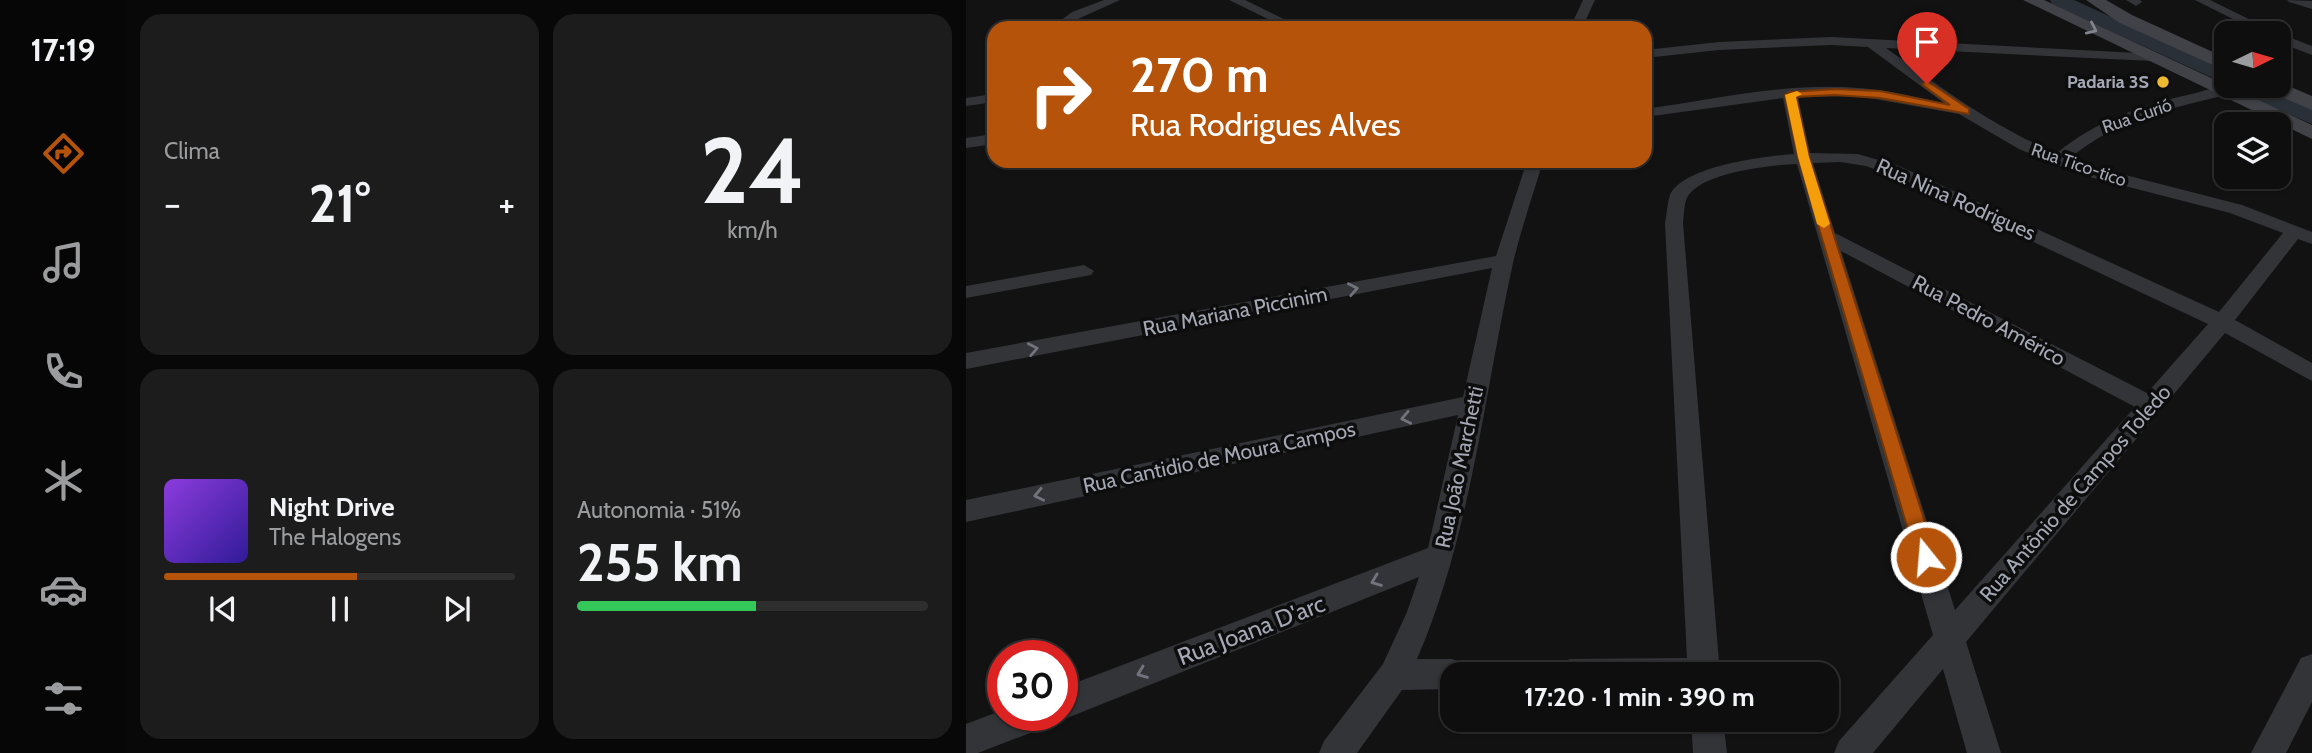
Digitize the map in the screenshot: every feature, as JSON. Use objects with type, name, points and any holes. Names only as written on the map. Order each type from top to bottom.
[{"type":"main road","points":[[2031,0],[2214,86]]},
{"type":"main road","points":[[2094,0],[2126,19],[2214,59]]},
{"type":"main road","points":[[2291,95],[2312,104]]},
{"type":"main road","points":[[2240,98],[2312,133]]},
{"type":"street","points":[[1067,21],[1114,0]]},
{"type":"street","points":[[1235,0],[1281,21]]},
{"type":"street","points":[[1579,21],[1589,0]]},
{"type":"street","points":[[2201,0],[2246,21]]},
{"type":"street","points":[[2293,0],[2312,5]]},
{"type":"street","points":[[1652,53],[1773,43],[1870,42],[2152,57]]},
{"type":"street","name":"Rua Tico-tico","points":[[1870,42],[1965,111],[2025,146],[2058,160],[2126,182],[2236,209],[2304,234]]},
{"type":"street","points":[[2291,42],[2312,51]]},
{"type":"street","points":[[1652,112],[1834,92],[1880,94],[1965,111]]},
{"type":"street","name":"Rua Curió","points":[[2058,160],[2104,125],[2162,106],[2214,94]]},
{"type":"street","points":[[1790,95],[1803,157],[1951,637],[1984,753]]},
{"type":"street","points":[[966,102],[987,99]]},
{"type":"street","points":[[966,143],[987,140]]},
{"type":"street","name":"Rua Nina Rodrigues","points":[[1703,662],[1674,223],[1676,204],[1684,188],[1707,175],[1803,157],[1848,157],[1887,167],[2222,322],[2312,373]]},
{"type":"street","name":"Rua João Marchetti","points":[[1336,753],[1394,675],[1422,613],[1440,556],[1504,260],[1533,168]]},
{"type":"street","name":"Rua Antônio de Campos Toledo","points":[[1852,753],[2222,322],[2304,234]]},
{"type":"street","name":"Rua Pedro Américo","points":[[1827,236],[2150,405]]},
{"type":"street","name":"Rua Mariana Piccinim","points":[[966,361],[1504,260]]},
{"type":"street","points":[[966,292],[1084,271]]},
{"type":"street","name":"Rua Cantidio de Moura Campos","points":[[966,511],[1472,404]]},
{"type":"street","name":"Rua Joana D'arc","points":[[1078,698],[1440,556]]},
{"type":"street","points":[[2268,753],[2312,669]]},
{"type":"street","points":[[1394,675],[1440,674]]},
{"type":"street","points":[[966,741],[992,731]]},
{"type":"street","points":[[1708,732],[1710,753]]},
{"type":"waterway","points":[[2059,0],[2214,71]]},
{"type":"waterway","points":[[2270,98],[2312,117]]},
{"type":"slow traffic","points":[[1797,94],[1790,95],[1803,157],[1824,224]]},
{"type":"place","name":"Padaria 3S","points":[[2163,82]]},
{"type":"route","points":[[1926,557],[1803,157],[1790,95],[1834,92],[1880,94],[1965,111],[1927,84]]}]
